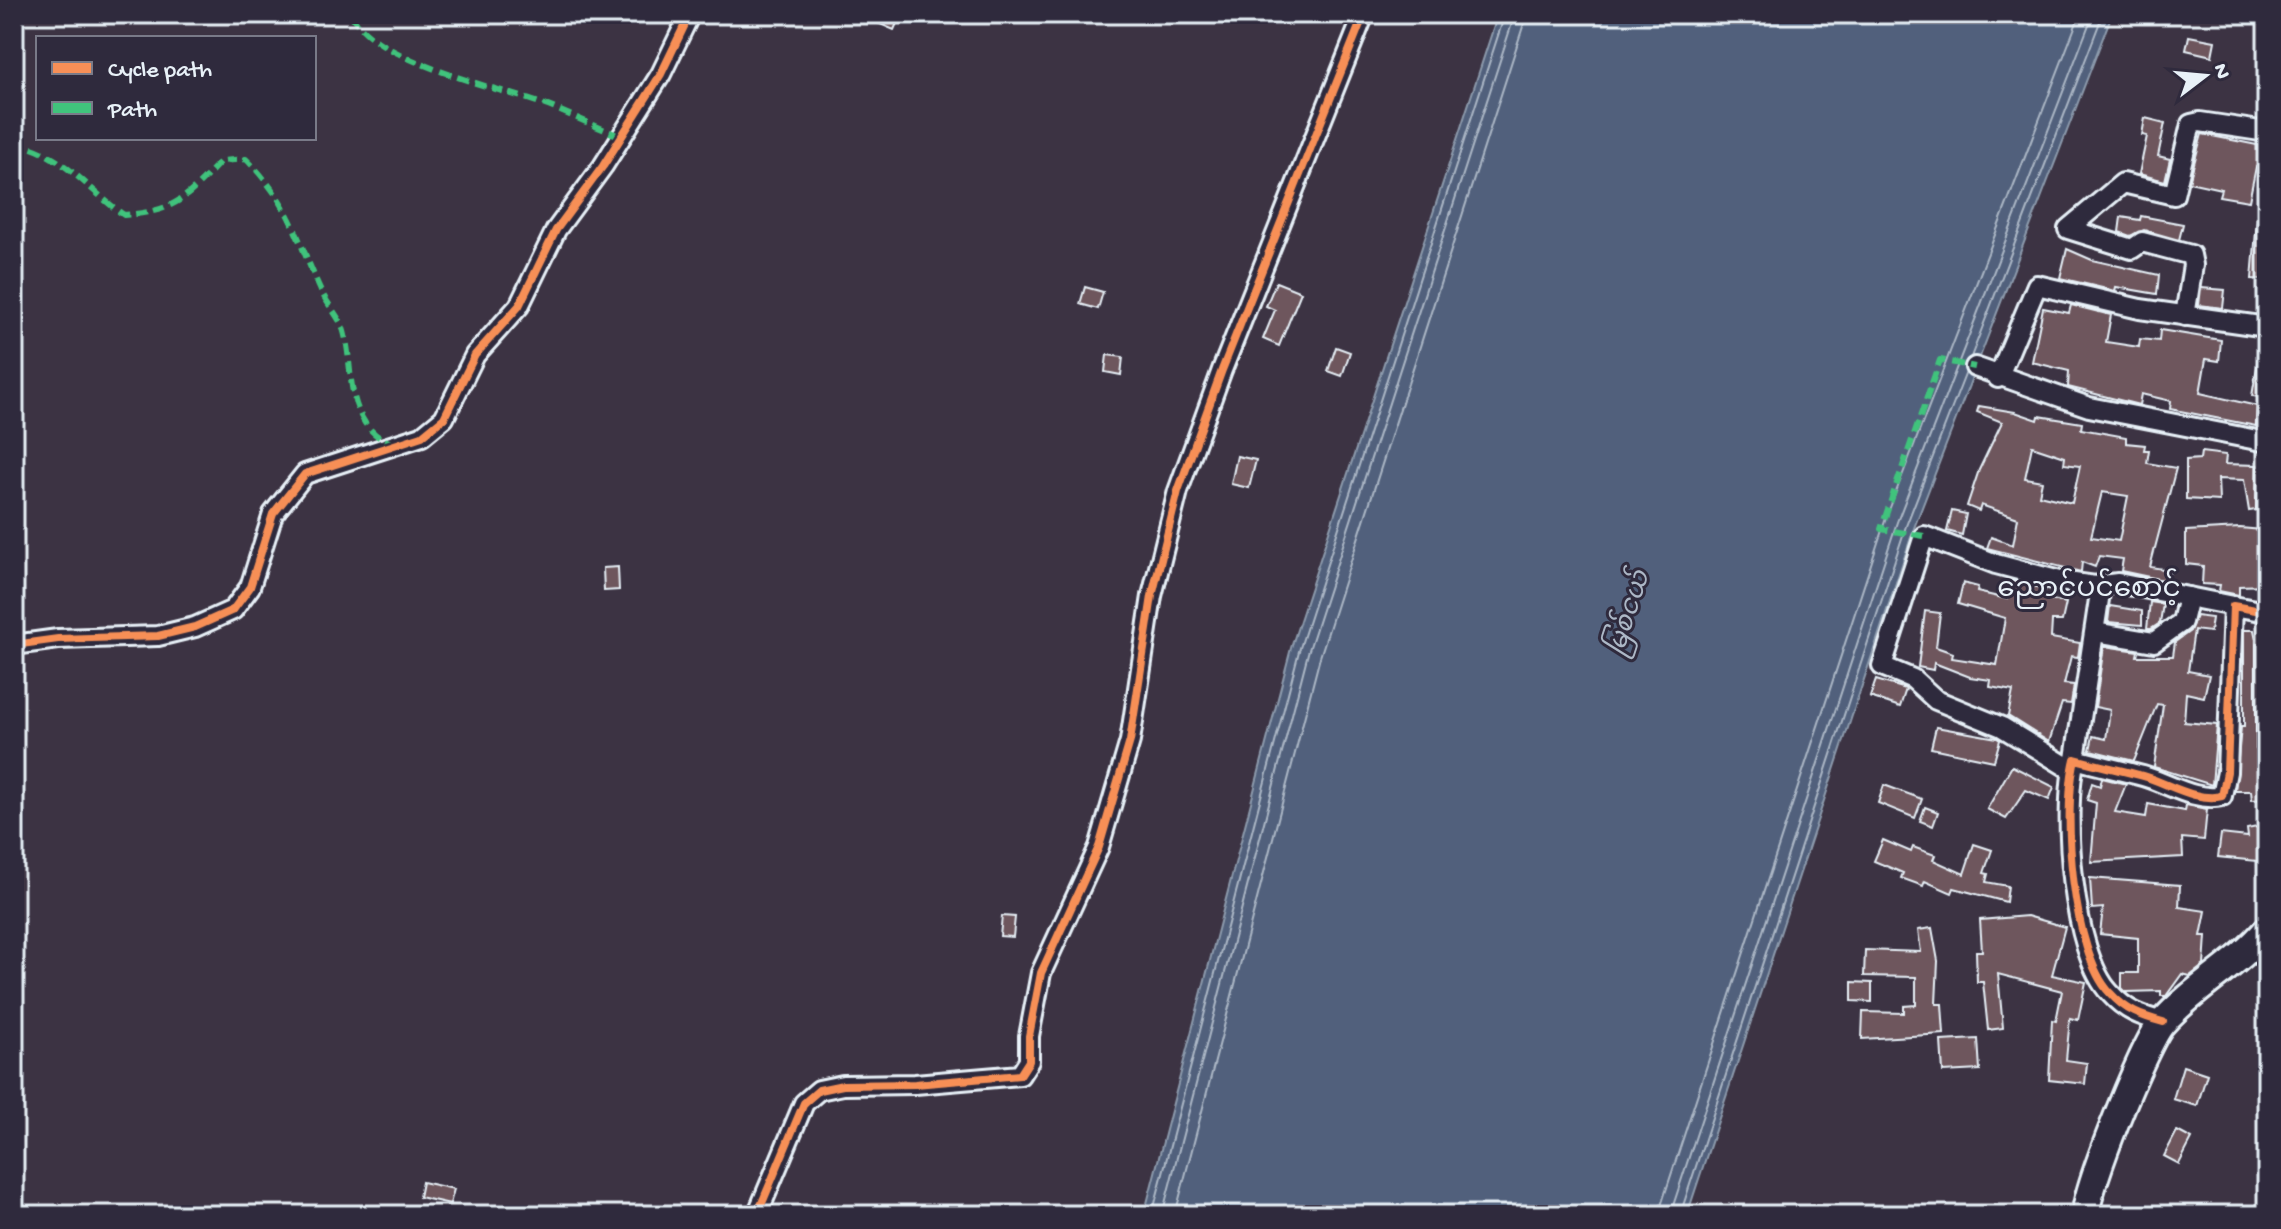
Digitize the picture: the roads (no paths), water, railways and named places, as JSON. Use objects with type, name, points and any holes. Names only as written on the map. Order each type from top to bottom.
[{"type":"street","points":[[14,645],[58,639],[158,636],[195,627],[233,610],[250,587],[273,514],[305,474],[422,436],[444,418],[475,355],[519,306],[556,230],[603,166],[661,74],[690,14]]},
{"type":"street","points":[[757,1215],[804,1103],[819,1090],[879,1082],[915,1084],[1002,1078],[1020,1075],[1029,1061],[1029,1036],[1041,973],[1099,847],[1130,741],[1152,596],[1178,491],[1222,370],[1364,14]]},
{"type":"street","points":[[2185,316],[2193,265],[2191,255],[2142,242],[2132,249],[2068,229],[2123,183],[2174,195],[2191,124],[2200,122],[2267,132]]},
{"type":"street","points":[[1998,378],[2037,285],[2185,316],[2267,327]]},
{"type":"street","points":[[1975,367],[1998,378],[2089,407],[2267,442]]},
{"type":"street","points":[[2233,606],[2227,772],[2222,796],[2208,797],[2146,777],[2073,765],[2002,727],[1936,700],[1913,679],[1882,666],[1924,536],[2018,571],[2101,586],[2118,583],[2267,612]]},
{"type":"street","points":[[2101,586],[2073,765],[2070,871],[2099,977],[2107,992],[2132,1013],[2163,1022]]},
{"type":"street","points":[[2095,632],[2154,642],[2182,622],[2188,597]]},
{"type":"street","points":[[2086,1215],[2091,1186],[2142,1056],[2163,1022],[2248,952],[2267,930]]},
{"type":"water","name":"မြစ်ငယ်","points":[[1498,14],[2112,14],[1914,528],[1687,1215],[1144,1215],[1291,648]]},
{"type":"district","name":"ညောင်ပင်စောင့်","points":[[2089,590]]}]
